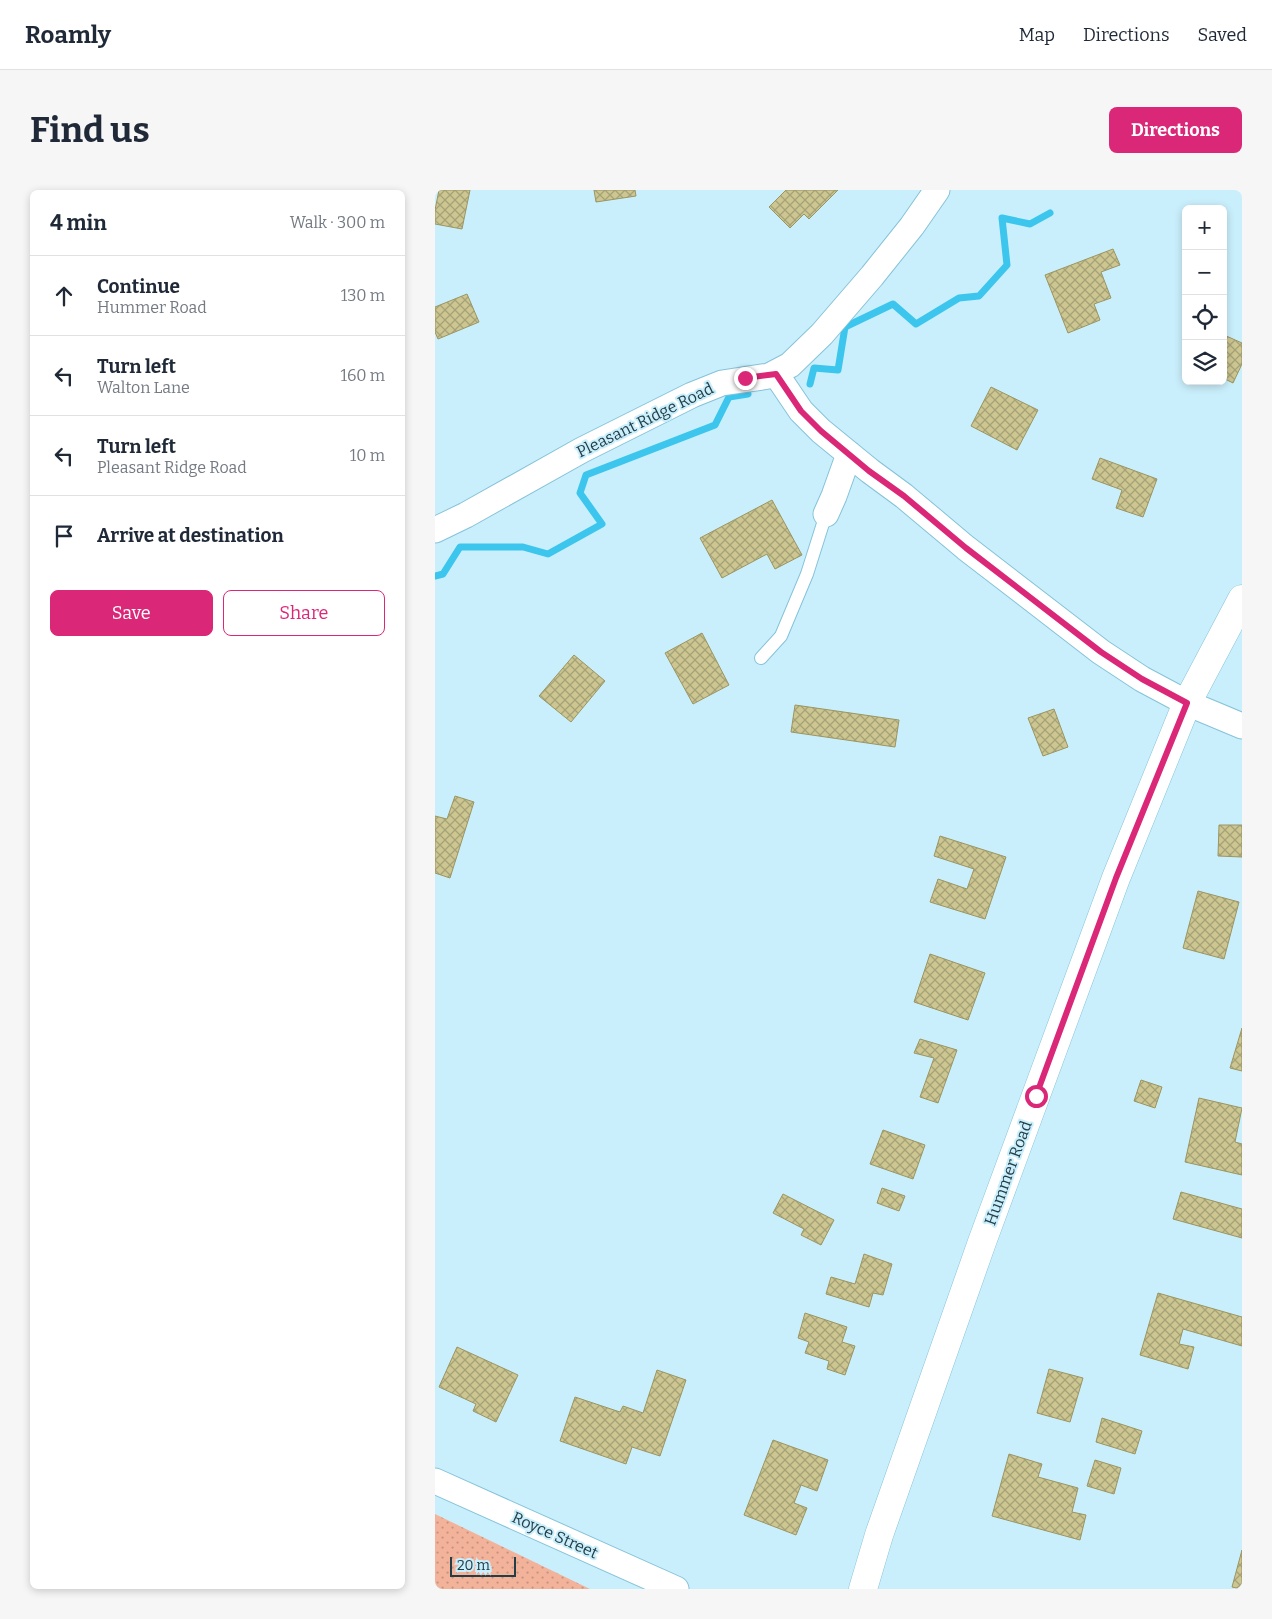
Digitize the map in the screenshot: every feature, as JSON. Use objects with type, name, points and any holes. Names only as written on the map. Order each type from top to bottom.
[{"type":"main road","name":"Hummer Road","points":[[863,1589],[879,1535],[982,1242],[1116,878],[1187,703],[1242,598]]},
{"type":"street","name":"Pleasant Ridge Road","points":[[435,530],[466,515],[582,450],[691,395],[722,383],[776,374],[790,365],[822,334],[907,233],[937,190]]},
{"type":"street","points":[[776,374],[801,411],[821,431],[904,496],[966,548],[1101,652],[1142,679],[1187,703],[1242,726]]},
{"type":"street","points":[[826,514],[849,454]]},
{"type":"street","name":"Royce Street","points":[[435,1481],[675,1589]]},
{"type":"lane","points":[[761,658],[781,636],[807,574],[826,514]]},
{"type":"shaded area","points":[[435,1514],[590,1589],[435,1589]]},
{"type":"building","points":[[439,190],[470,190],[462,229],[435,224],[435,210]]},
{"type":"building","points":[[594,190],[635,190],[636,196],[596,202]]},
{"type":"building","points":[[786,190],[838,190],[809,219],[804,214],[790,228],[769,207]]},
{"type":"building","points":[[1113,249],[1120,265],[1101,272],[1111,298],[1094,304],[1100,320],[1068,333],[1045,275]]},
{"type":"building","points":[[467,294],[479,322],[438,339],[435,332],[435,307]]},
{"type":"building","points":[[1227,336],[1242,343],[1242,364],[1233,383],[1227,380]]},
{"type":"building","points":[[991,387],[1038,410],[1017,450],[971,426]]},
{"type":"building","points":[[1100,458],[1157,479],[1143,517],[1116,508],[1122,490],[1092,479]]},
{"type":"building","points":[[772,500],[802,555],[775,569],[767,554],[722,578],[700,538]]},
{"type":"building","points":[[702,633],[729,685],[693,704],[665,653]]},
{"type":"building","points":[[574,655],[605,681],[571,722],[539,696]]},
{"type":"building","points":[[795,705],[899,720],[895,747],[791,732]]},
{"type":"building","points":[[1054,709],[1068,747],[1043,756],[1028,718]]},
{"type":"building","points":[[455,796],[474,802],[450,878],[435,873],[435,816],[447,819]]},
{"type":"building","points":[[1219,825],[1242,825],[1242,857],[1218,856]]},
{"type":"building","points":[[940,836],[1006,857],[985,919],[930,902],[938,879],[967,889],[974,869],[934,856]]},
{"type":"building","points":[[1198,891],[1239,902],[1224,959],[1183,948]]},
{"type":"building","points":[[930,954],[985,973],[968,1020],[914,1002]]},
{"type":"building","points":[[1242,1028],[1242,1071],[1230,1068]]},
{"type":"building","points":[[920,1039],[957,1050],[938,1103],[920,1097],[934,1058],[914,1053]]},
{"type":"building","points":[[1141,1080],[1162,1087],[1155,1108],[1134,1101]]},
{"type":"building","points":[[1199,1098],[1242,1108],[1235,1142],[1242,1144],[1242,1175],[1185,1162]]},
{"type":"building","points":[[883,1130],[925,1145],[913,1179],[870,1164]]},
{"type":"building","points":[[882,1188],[905,1196],[899,1211],[877,1203]]},
{"type":"building","points":[[1181,1192],[1242,1209],[1242,1238],[1173,1219]]},
{"type":"building","points":[[783,1194],[834,1220],[821,1245],[801,1235],[804,1229],[773,1213]]},
{"type":"building","points":[[864,1254],[892,1264],[883,1295],[873,1293],[869,1307],[826,1294],[831,1277],[855,1284]]},
{"type":"building","points":[[1158,1293],[1242,1317],[1242,1346],[1183,1329],[1179,1344],[1194,1347],[1188,1369],[1140,1355]]},
{"type":"building","points":[[805,1313],[847,1327],[842,1342],[855,1346],[845,1375],[827,1369],[829,1361],[805,1353],[809,1342],[798,1338]]},
{"type":"building","points":[[457,1347],[518,1375],[496,1422],[473,1411],[476,1404],[439,1387]]},
{"type":"building","points":[[1049,1369],[1083,1378],[1070,1422],[1037,1413]]},
{"type":"building","points":[[657,1370],[686,1380],[660,1456],[632,1447],[626,1464],[560,1441],[575,1397],[620,1412],[623,1406],[643,1413]]},
{"type":"building","points":[[1102,1418],[1142,1431],[1135,1454],[1096,1442]]},
{"type":"building","points":[[773,1440],[828,1460],[817,1491],[801,1485],[794,1503],[807,1508],[796,1535],[744,1515]]},
{"type":"building","points":[[1009,1454],[1042,1464],[1038,1477],[1078,1488],[1072,1512],[1086,1515],[1080,1540],[992,1516]]},
{"type":"building","points":[[1095,1460],[1121,1468],[1114,1494],[1087,1486]]},
{"type":"building","points":[[1242,1550],[1242,1589],[1241,1589],[1232,1587]]},
{"type":"waterway","points":[[810,384],[814,368],[838,370],[845,327],[893,304],[916,324],[959,298],[979,296],[1007,265],[1002,218],[1030,224],[1050,213]]},
{"type":"waterway","points":[[435,576],[443,574],[460,547],[523,547],[548,554],[602,524],[580,493],[586,475],[715,425],[729,397],[748,394]]},
{"type":"route","points":[[745,378],[776,374],[801,411],[821,431],[869,471],[904,496],[966,548],[1101,652],[1142,679],[1187,703],[1116,878],[1036,1096]]}]
